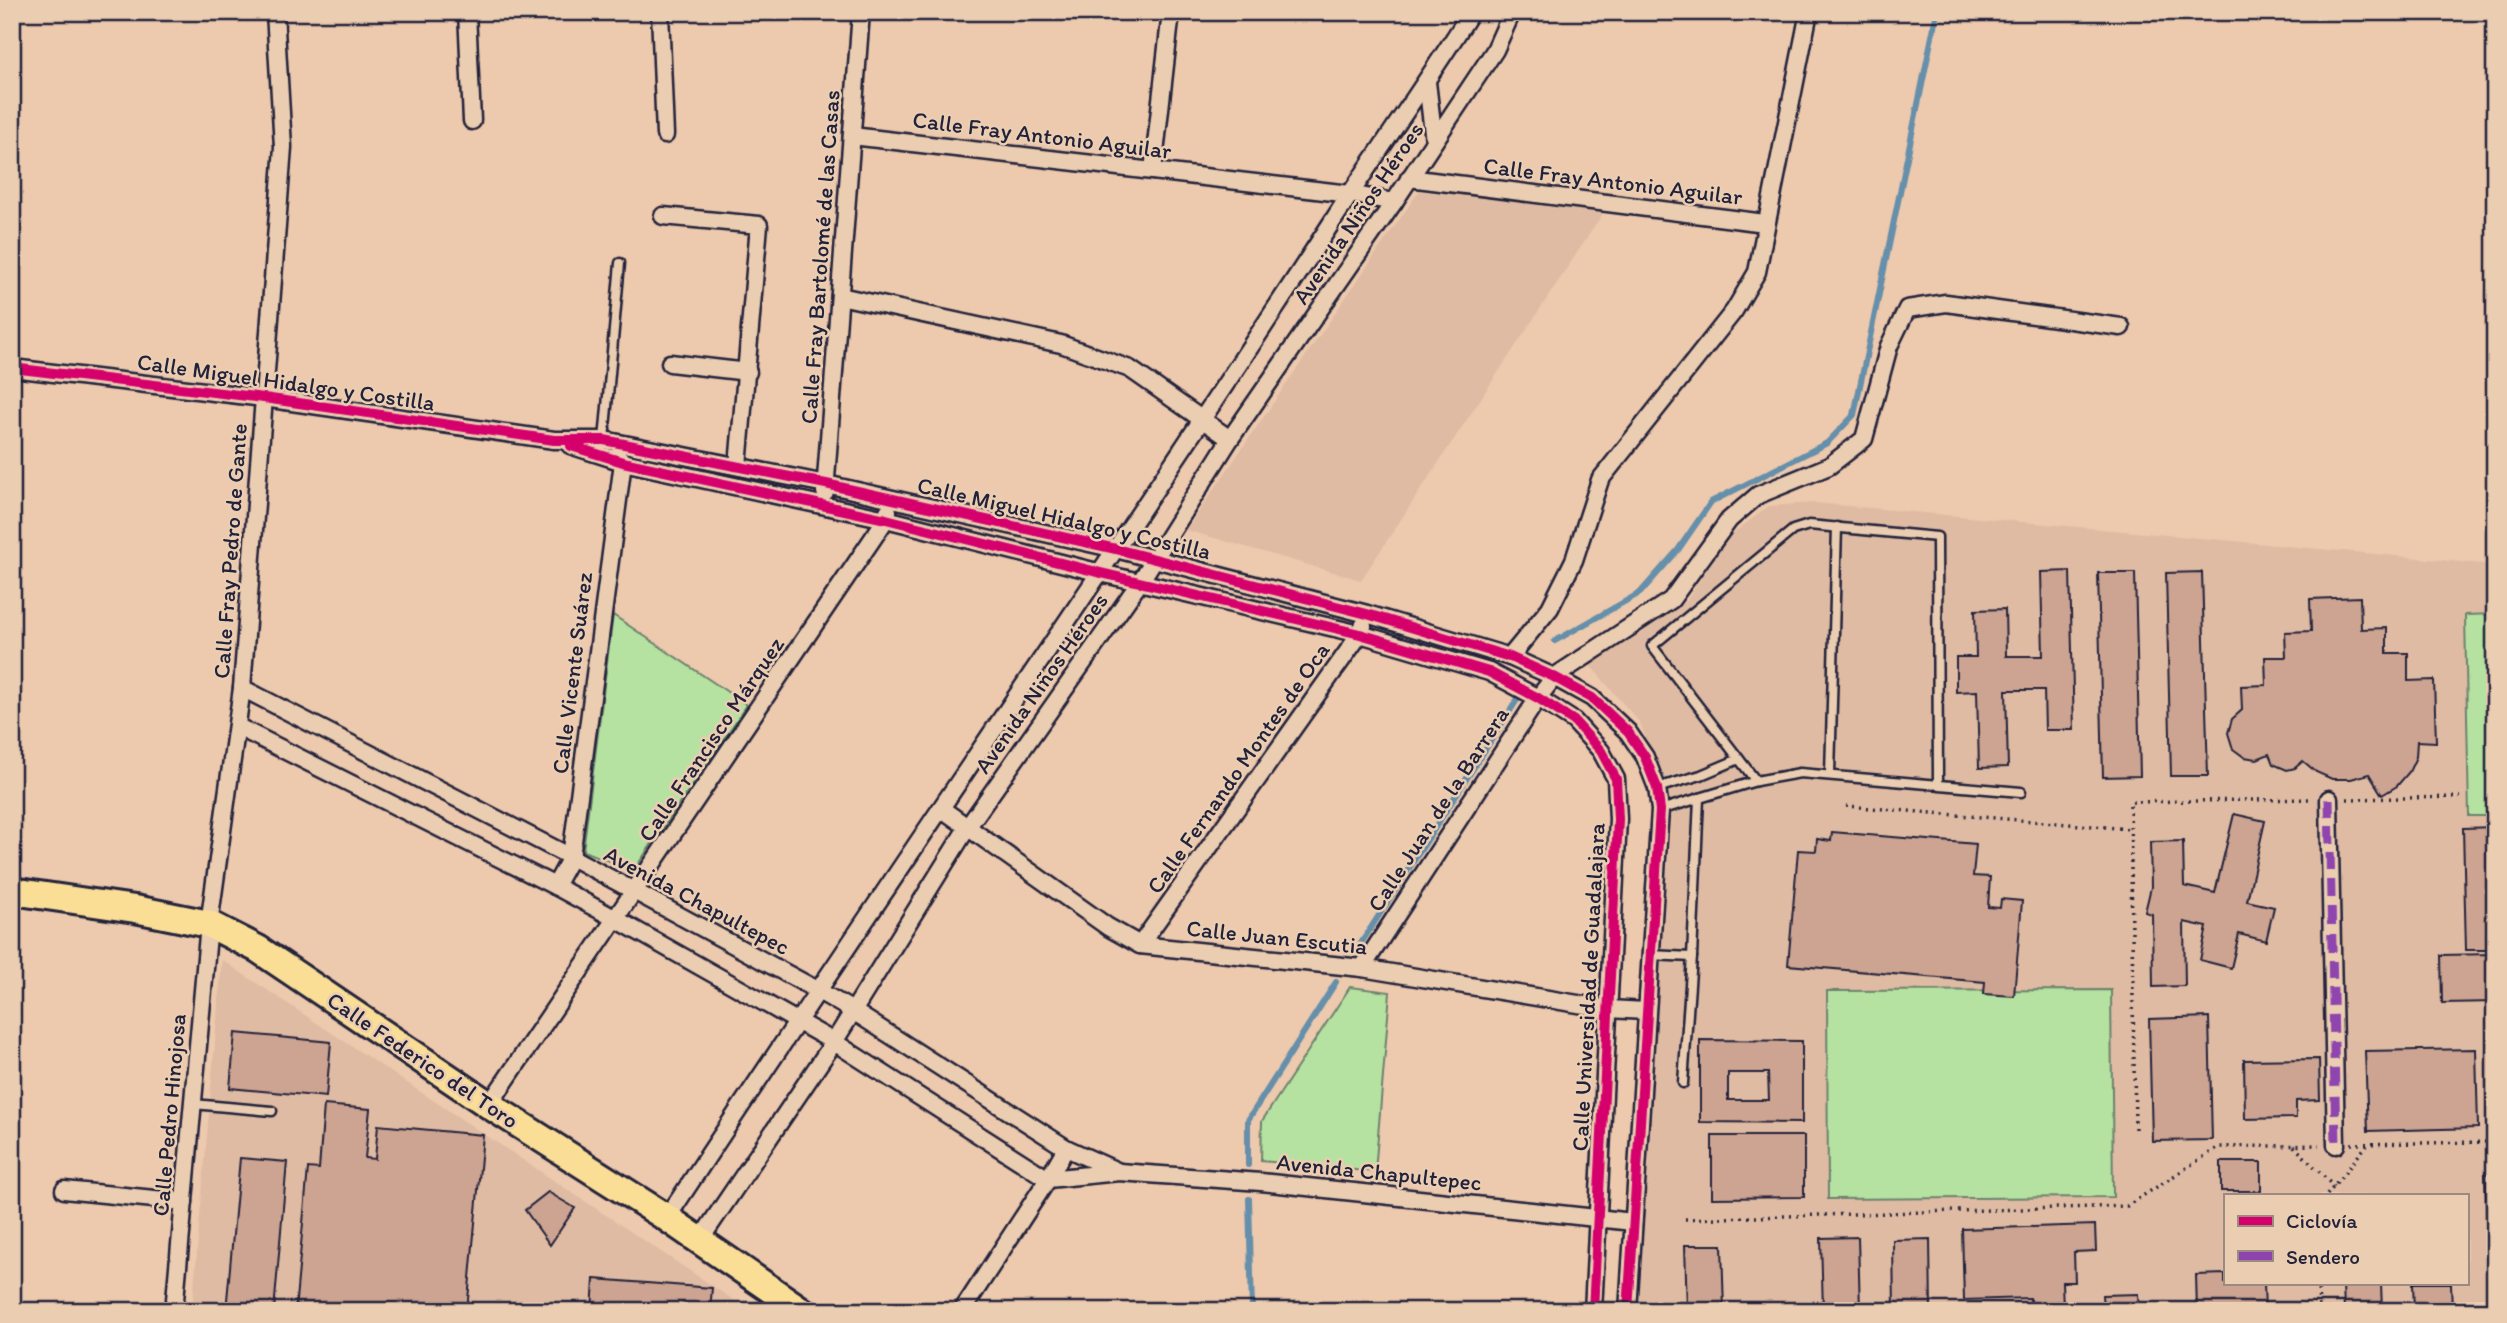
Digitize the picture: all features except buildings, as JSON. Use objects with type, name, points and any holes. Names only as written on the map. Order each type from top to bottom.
[{"type":"main road","name":"Calle Federico del Toro","points":[[12,891],[135,909],[209,924],[258,949],[489,1105],[667,1218],[802,1311]]},
{"type":"street","name":"Calle Fray Pedro de Gante","points":[[209,924],[242,688],[283,147],[275,12]]},
{"type":"street","points":[[467,12],[472,121]]},
{"type":"street","points":[[660,12],[665,135]]},
{"type":"street","name":"Calle Fray Bartolomé de las Casas","points":[[824,505],[861,12]]},
{"type":"street","points":[[1153,171],[1171,12]]},
{"type":"street","name":"Avenida Niños Héroes","points":[[667,1218],[817,990],[1204,419],[1471,12]]},
{"type":"street","name":"Avenida Niños Héroes","points":[[700,1240],[834,1042],[967,828],[1140,582],[1230,439],[1394,202],[1495,50],[1512,12]]},
{"type":"street","name":"Calle Fray Antonio Aguilar","points":[[1409,178],[1765,223],[1809,12]]},
{"type":"street","points":[[1427,82],[1434,141]]},
{"type":"street","name":"Calle Fray Antonio Aguilar","points":[[852,136],[1350,194],[1394,202]]},
{"type":"street","points":[[663,216],[759,225],[738,466]]},
{"type":"street","points":[[1510,657],[1550,608],[1574,560],[1600,480],[1734,311],[1757,272],[1765,223]]},
{"type":"street","points":[[840,296],[1061,344],[1130,369],[1230,439]]},
{"type":"street","name":"Calle Juan de la Barrera","points":[[1362,968],[1554,677],[1671,600],[1729,520],[1758,495],[1829,466],[1864,439],[1889,346],[1907,309],[1946,303],[2121,327]]},
{"type":"street","points":[[670,363],[748,372]]},
{"type":"street","name":"Calle Miguel Hidalgo y Costilla","points":[[12,368],[264,398],[554,440],[604,440],[738,466],[1116,549],[1367,614],[1510,657],[1554,677]]},
{"type":"street","name":"Calle Miguel Hidalgo y Costilla","points":[[554,440],[623,462],[886,519],[1360,634],[1489,672],[1538,698]]},
{"type":"street","points":[[604,440],[623,462]]},
{"type":"street","name":"Calle Vicente Suárez","points":[[555,886],[571,858],[623,462]]},
{"type":"street","name":"Calle Francisco Márquez","points":[[489,1105],[886,519],[891,498]]},
{"type":"street","name":"Calle Fernando Montes de Oca","points":[[1140,945],[1360,634],[1367,614]]},
{"type":"street","points":[[1554,677],[1592,698],[1628,732],[1645,757],[1657,788],[1660,810],[1628,1311]]},
{"type":"street","name":"Avenida Chapultepec","points":[[242,688],[571,858],[817,990],[853,1010],[1066,1148],[1119,1172]]},
{"type":"street","name":"Calle Universidad de Guadalajara","points":[[1538,698],[1574,721],[1601,751],[1616,779],[1618,819],[1593,1311]]},
{"type":"street","points":[[238,727],[555,886],[797,1020],[1048,1179]]},
{"type":"street","points":[[2329,799],[2336,1145]]},
{"type":"street","name":"Calle Juan Escutia","points":[[942,809],[1108,927],[1140,945],[1362,968],[1608,1009],[1646,1011]]},
{"type":"street","name":"Calle Pedro Hinojosa","points":[[174,1311],[209,924]]},
{"type":"street","points":[[962,1311],[1066,1148]]},
{"type":"street","name":"Avenida Chapultepec","points":[[1048,1179],[1119,1172],[1261,1182],[1633,1222]]},
{"type":"street","points":[[64,1190],[184,1202]]},
{"type":"lane","points":[[604,440],[620,263]]},
{"type":"lane","points":[[1756,781],[1652,646],[1793,530],[1809,525],[1937,537],[1938,784]]},
{"type":"lane","points":[[1830,774],[1837,527]]},
{"type":"lane","points":[[1657,788],[1701,775],[1739,759]]},
{"type":"lane","points":[[1660,810],[1756,781],[1800,774],[1830,774],[2021,792]]},
{"type":"lane","points":[[1683,1083],[1699,799]]},
{"type":"lane","points":[[1650,955],[1692,957]]},
{"type":"lane","points":[[193,1104],[272,1111]]},
{"type":"path","points":[[2135,1129],[2130,802],[2460,797]]},
{"type":"path","points":[[1846,806],[2130,829]]},
{"type":"path","points":[[2488,1142],[2495,1137]]},
{"type":"path","points":[[2328,1194],[2367,1144]]},
{"type":"path","points":[[2294,1146],[2334,1186]]},
{"type":"path","points":[[1685,1220],[2127,1206],[2219,1147]]},
{"type":"path","points":[[2318,1284],[2319,1311]]},
{"type":"shaded area","points":[[1419,191],[1604,212],[1361,580],[1186,530]]},
{"type":"shaded area","points":[[1815,503],[2495,565],[2495,1311],[1636,1311],[1672,806],[1640,723],[1589,664],[1686,601],[1728,537],[1769,506]]},
{"type":"shaded area","points":[[222,960],[750,1311],[192,1311]]},
{"type":"green space","points":[[2495,614],[2495,816],[2469,816],[2465,615]]},
{"type":"green space","points":[[613,615],[747,705],[634,870],[583,851]]},
{"type":"green space","points":[[1350,987],[1390,992],[1375,1172],[1261,1161],[1262,1121]]},
{"type":"green space","points":[[2111,990],[2113,1197],[1828,1199],[1827,991]]},
{"type":"waterway","points":[[1555,641],[1640,593],[1678,550],[1711,502],[1827,443],[1854,415],[1937,12]]},
{"type":"waterway","points":[[1356,951],[1517,700]]},
{"type":"waterway","points":[[1248,1165],[1248,1120],[1336,982]]},
{"type":"waterway","points":[[1249,1199],[1252,1311]]},
{"type":"marked path","points":[[2329,799],[2336,1145]]},
{"type":"cycle path","points":[[12,368],[264,398],[554,440],[604,440],[826,484],[1116,549],[1367,614],[1510,657],[1592,698],[1628,732],[1645,757],[1657,788],[1660,810],[1628,1311]]},
{"type":"cycle path","points":[[571,446],[623,462],[886,519],[1360,634],[1489,672],[1574,721],[1601,751],[1616,779],[1618,819],[1593,1311]]}]
